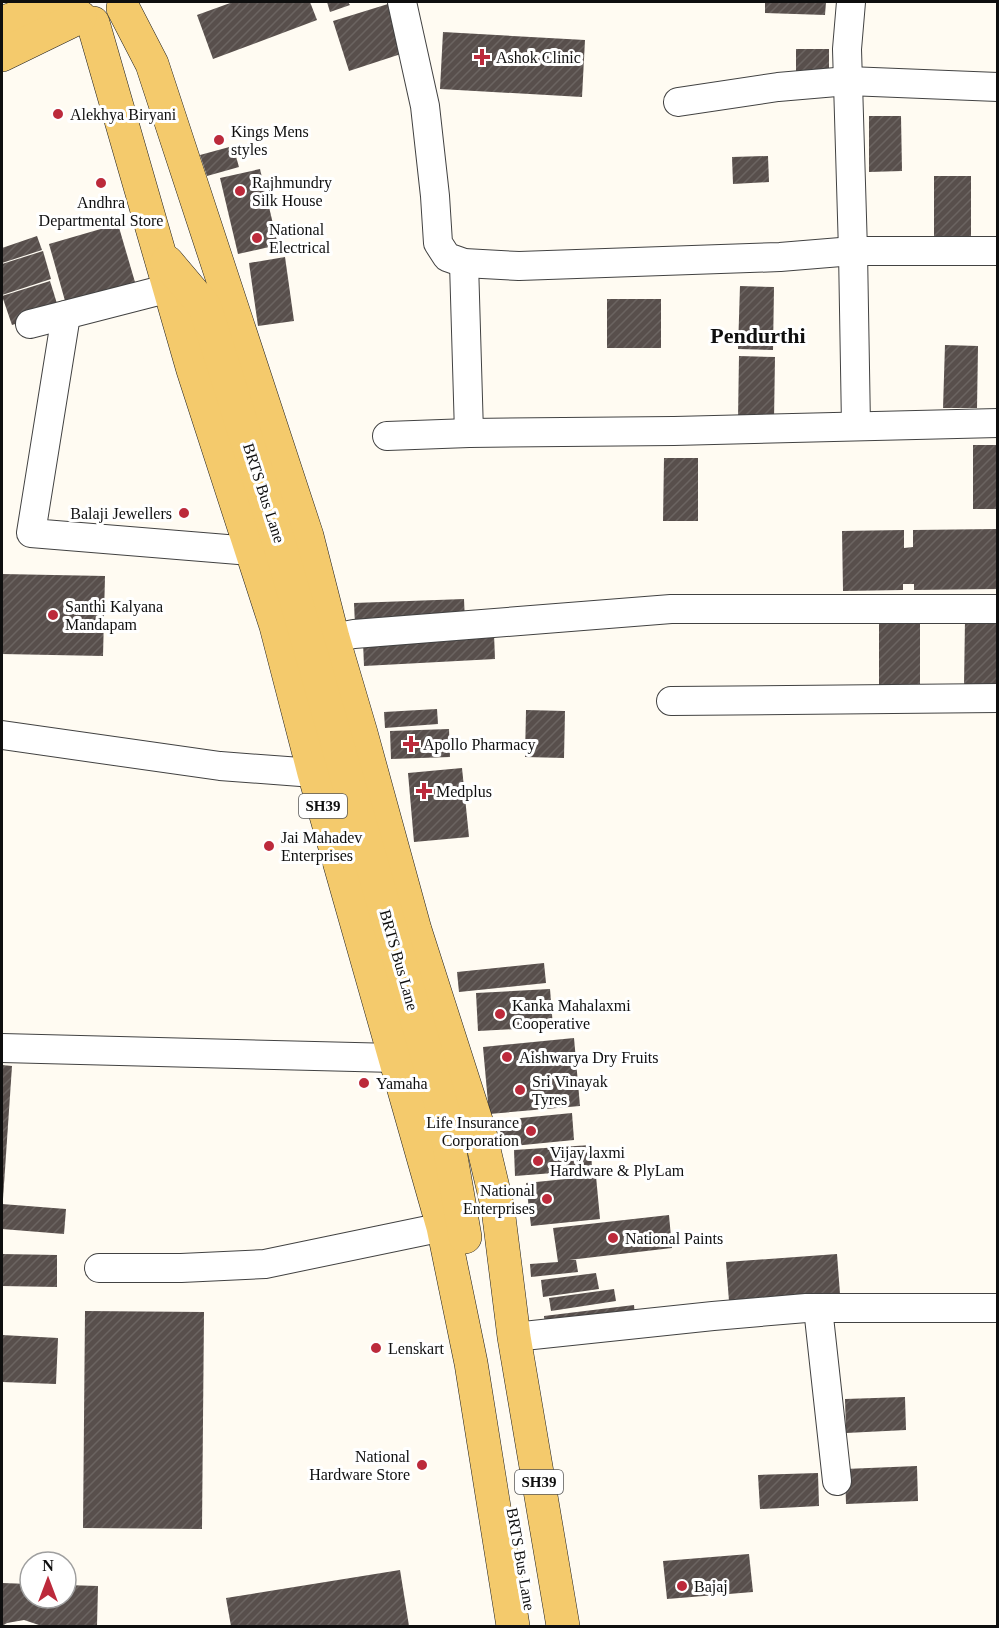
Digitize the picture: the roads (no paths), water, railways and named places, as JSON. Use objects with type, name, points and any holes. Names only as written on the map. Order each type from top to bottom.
[{"type":"main road","name":"SH39","points":[[75,11],[105,22],[118,16],[124,5]]},
{"type":"main road","name":"SH39","points":[[124,5],[152,64],[307,536],[333,638],[415,930],[480,1133],[498,1209],[514,1337],[563,1626]]},
{"type":"main road","name":"SH39","points":[[75,11],[160,254],[193,370],[276,626],[314,773],[443,1227],[471,1363],[513,1626]]},
{"type":"main road","points":[[2,24],[75,11]]},
{"type":"main road","points":[[2,55],[75,11]]},
{"type":"main road","points":[[205,307],[213,248]]},
{"type":"main road","points":[[160,254],[205,307]]},
{"type":"main road","name":"BRTS Bus Lane","points":[[205,307],[284,559],[443,1111],[533,1626]]},
{"type":"street","points":[[402,2],[425,106],[438,243],[447,257],[464,263],[519,267],[780,257],[853,251],[998,251]]},
{"type":"street","points":[[851,2],[847,49],[856,426]]},
{"type":"street","points":[[678,102],[778,87],[848,81],[998,87]]},
{"type":"street","points":[[464,263],[469,433]]},
{"type":"street","points":[[30,324],[170,288]]},
{"type":"street","points":[[66,315],[31,533],[251,551]]},
{"type":"street","points":[[387,436],[998,423]]},
{"type":"street","points":[[333,638],[354,634],[671,609],[998,609]]},
{"type":"street","points":[[671,701],[998,698]]},
{"type":"street","points":[[2,735],[220,766],[314,773]]},
{"type":"street","points":[[2,1048],[395,1058]]},
{"type":"street","points":[[99,1268],[181,1268],[265,1264],[443,1227]]},
{"type":"street","points":[[514,1337],[713,1316],[818,1308],[998,1308]]},
{"type":"street","points":[[818,1308],[837,1481]]},
{"type":"place","name":"Ashok Clinic","points":[[482,57]]},
{"type":"place","name":"Alekhya Biryani","points":[[58,114]]},
{"type":"place","name":"Kings Mens styles","points":[[219,140]]},
{"type":"place","name":"Andhra Departmental Store","points":[[101,183]]},
{"type":"place","name":"Rajhmundry Silk House","points":[[240,191]]},
{"type":"place","name":"National Electrical","points":[[257,238]]},
{"type":"place","name":"Balaji Jewellers","points":[[184,513]]},
{"type":"place","name":"Santhi Kalyana Mandapam","points":[[53,615]]},
{"type":"place","name":"Apollo Pharmacy","points":[[411,744]]},
{"type":"place","name":"Medplus","points":[[424,791]]},
{"type":"place","name":"Jai Mahadev Enterprises","points":[[269,846]]},
{"type":"place","name":"Kanka Mahalaxmi Cooperative","points":[[500,1014]]},
{"type":"place","name":"Aishwarya Dry Fruits","points":[[507,1057]]},
{"type":"place","name":"Yamaha","points":[[364,1083]]},
{"type":"place","name":"Sri Vinayak Tyres","points":[[520,1090]]},
{"type":"place","name":"Life Insurance Corporation","points":[[531,1131]]},
{"type":"place","name":"Vijay laxmi Hardware & PlyLam","points":[[538,1161]]},
{"type":"place","name":"National Enterprises","points":[[547,1199]]},
{"type":"place","name":"National Paints","points":[[613,1238]]},
{"type":"place","name":"Lenskart","points":[[376,1348]]},
{"type":"place","name":"National Hardware Store","points":[[422,1465]]},
{"type":"place","name":"Bajaj","points":[[682,1586]]},
{"type":"district","name":"Pendurthi","points":[[758,335]]}]
